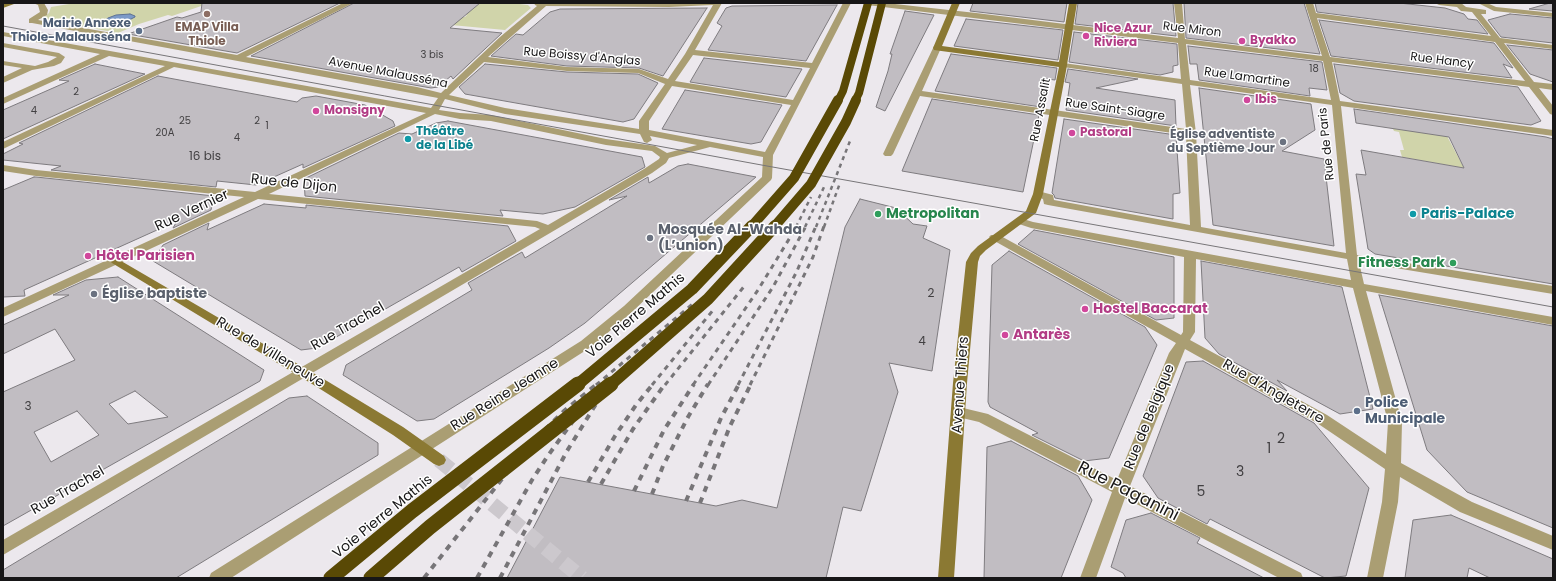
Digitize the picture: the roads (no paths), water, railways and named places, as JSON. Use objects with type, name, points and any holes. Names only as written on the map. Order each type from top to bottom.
[{"type":"highway","name":"Voie Pierre Mathis","points":[[331,578],[412,511],[602,366],[692,289],[761,217],[794,178],[833,112],[843,92],[868,3]]},
{"type":"highway","points":[[371,578],[430,527],[616,380],[662,340],[708,299],[780,221],[811,184],[846,122],[859,93],[884,4]]},
{"type":"street","points":[[3,6],[12,3]]},
{"type":"street","name":"Avenue Malausséna","points":[[37,3],[41,4],[44,14],[32,21],[236,59],[417,90],[477,103],[505,111],[644,133],[768,155]]},
{"type":"street","points":[[236,59],[349,3]]},
{"type":"street","points":[[532,3],[718,3]]},
{"type":"street","points":[[660,153],[646,139],[644,133],[644,121],[690,52],[718,3]]},
{"type":"street","points":[[768,155],[847,3]]},
{"type":"street","name":"Rue Miron","points":[[868,3],[952,12],[1328,59]]},
{"type":"street","points":[[888,154],[918,93],[956,3]]},
{"type":"street","name":"Rue Assalit","points":[[1022,219],[1031,213],[1038,194],[1070,27],[1073,3]]},
{"type":"street","points":[[1178,3],[1191,133],[1196,228]]},
{"type":"street","name":"Rue de Paris","points":[[1309,3],[1328,59],[1336,103],[1352,257],[1358,286],[1395,422],[1390,502],[1375,578]]},
{"type":"street","points":[[1439,3],[1458,4],[1464,9],[1475,12],[1492,12],[1492,8]]},
{"type":"street","points":[[1482,3],[1492,8],[1553,15]]},
{"type":"street","points":[[1492,8],[1519,3]]},
{"type":"street","points":[[434,111],[443,96],[544,4]]},
{"type":"street","points":[[1475,12],[1533,84],[1553,112]]},
{"type":"street","points":[[1312,15],[1553,48]]},
{"type":"street","points":[[3,34],[460,116],[491,118],[660,153],[708,145]]},
{"type":"street","points":[[3,45],[59,55],[61,57],[58,61],[51,64],[30,68],[3,80]]},
{"type":"street","name":"Rue Lamartine","points":[[937,48],[1553,132]]},
{"type":"street","points":[[690,52],[814,66]]},
{"type":"street","points":[[3,101],[108,53]]},
{"type":"street","name":"Rue Hancy","points":[[1328,59],[1553,87]]},
{"type":"street","name":"Rue Boissy d'Anglas","points":[[482,60],[567,69],[639,71],[670,83],[796,103]]},
{"type":"street","points":[[3,63],[30,68]]},
{"type":"street","points":[[3,146],[173,65]]},
{"type":"street","points":[[3,90],[19,93]]},
{"type":"street","name":"Rue Saint-Siagre","points":[[918,93],[1191,133]]},
{"type":"street","name":"Rue Vernier","points":[[3,313],[420,120],[434,111]]},
{"type":"street","name":"Rue Trachel","points":[[3,548],[648,171],[663,161],[660,153]]},
{"type":"street","name":"Rue Reine Jeanne","points":[[217,578],[586,344],[628,309],[767,178],[768,155]]},
{"type":"street","name":"Rue de Dijon","points":[[3,168],[36,173],[538,224],[548,229]]},
{"type":"street","points":[[1038,194],[1049,197],[1048,202],[1346,256]]},
{"type":"street","points":[[1022,219],[1032,225],[1553,321]]},
{"type":"street","name":"Avenue Thiers","points":[[946,578],[960,383],[972,262],[975,255],[982,248],[1022,219]]},
{"type":"street","name":"Rue d'Angleterre","points":[[995,238],[1322,419],[1393,466],[1466,507],[1553,543]]},
{"type":"street","name":"Rue de Belgique","points":[[1088,578],[1121,489],[1176,353],[1189,332],[1190,254]]},
{"type":"street","points":[[1358,258],[1553,290]]},
{"type":"street","name":"Rue de Villeneuve","points":[[116,261],[302,372],[439,460]]},
{"type":"street","name":"Rue Paganini","points":[[959,412],[983,418],[1295,578]]},
{"type":"water","points":[[130,14],[135,17],[125,22],[110,24],[104,21],[116,15]]},
{"type":"tunnel","points":[[439,460],[582,578]]},
{"type":"tram line","points":[[3,26],[767,166],[1553,307]]},
{"type":"railway","points":[[816,227],[850,141]]},
{"type":"railway","points":[[824,227],[840,183]]},
{"type":"railway","points":[[805,227],[825,185]]},
{"type":"railway","points":[[796,227],[811,197]]},
{"type":"railway","points":[[693,385],[758,290],[797,226]]},
{"type":"railway","points":[[708,385],[773,287],[806,226]]},
{"type":"railway","points":[[738,385],[797,271],[816,226]]},
{"type":"railway","points":[[750,385],[813,257],[824,226]]},
{"type":"railway","points":[[665,385],[746,284]]},
{"type":"railway","points":[[596,385],[695,302]]},
{"type":"railway","points":[[652,385],[714,309]]},
{"type":"railway","points":[[617,380],[638,356]]},
{"type":"railway","points":[[477,578],[532,480],[547,457],[581,410],[618,373]]},
{"type":"railway","points":[[424,578],[528,446],[564,411],[597,384]]},
{"type":"railway","points":[[588,482],[615,436],[636,405],[653,384]]},
{"type":"railway","points":[[601,484],[633,429],[665,384]]},
{"type":"railway","points":[[634,491],[664,430],[694,384]]},
{"type":"railway","points":[[652,494],[663,466],[688,417],[708,384]]},
{"type":"railway","points":[[686,501],[721,418],[739,384]]},
{"type":"railway","points":[[700,503],[730,426],[751,384]]},
{"type":"railway","points":[[500,578],[567,451],[596,404],[607,390]]},
{"type":"place","name":"EMAP Villa Thiole","points":[[207,14]]},
{"type":"place","name":"Mairie Annexe Thiole-Malausséna","points":[[139,31]]},
{"type":"place","name":"Nice Azur Riviera","points":[[1086,36]]},
{"type":"place","name":"Byakko","points":[[1242,41]]},
{"type":"place","name":"Ibis","points":[[1247,100]]},
{"type":"place","name":"Monsigny","points":[[316,111]]},
{"type":"place","name":"Pastoral","points":[[1072,133]]},
{"type":"place","name":"Théâtre de la Libé","points":[[408,139]]},
{"type":"place","name":"Église adventiste du Septième Jour","points":[[1283,142]]},
{"type":"place","name":"Metropolitan","points":[[878,214]]},
{"type":"place","name":"Paris-Palace","points":[[1413,214]]},
{"type":"place","name":"Mosquée Al-Wahda (L’union)","points":[[650,238]]},
{"type":"place","name":"Hôtel Parisien","points":[[88,256]]},
{"type":"place","name":"Fitness Park","points":[[1453,263]]},
{"type":"place","name":"Église baptiste","points":[[94,294]]},
{"type":"place","name":"Hostel Baccarat","points":[[1085,309]]},
{"type":"place","name":"Antarès","points":[[1005,335]]},
{"type":"place","name":"Police Municipale","points":[[1357,411]]}]
